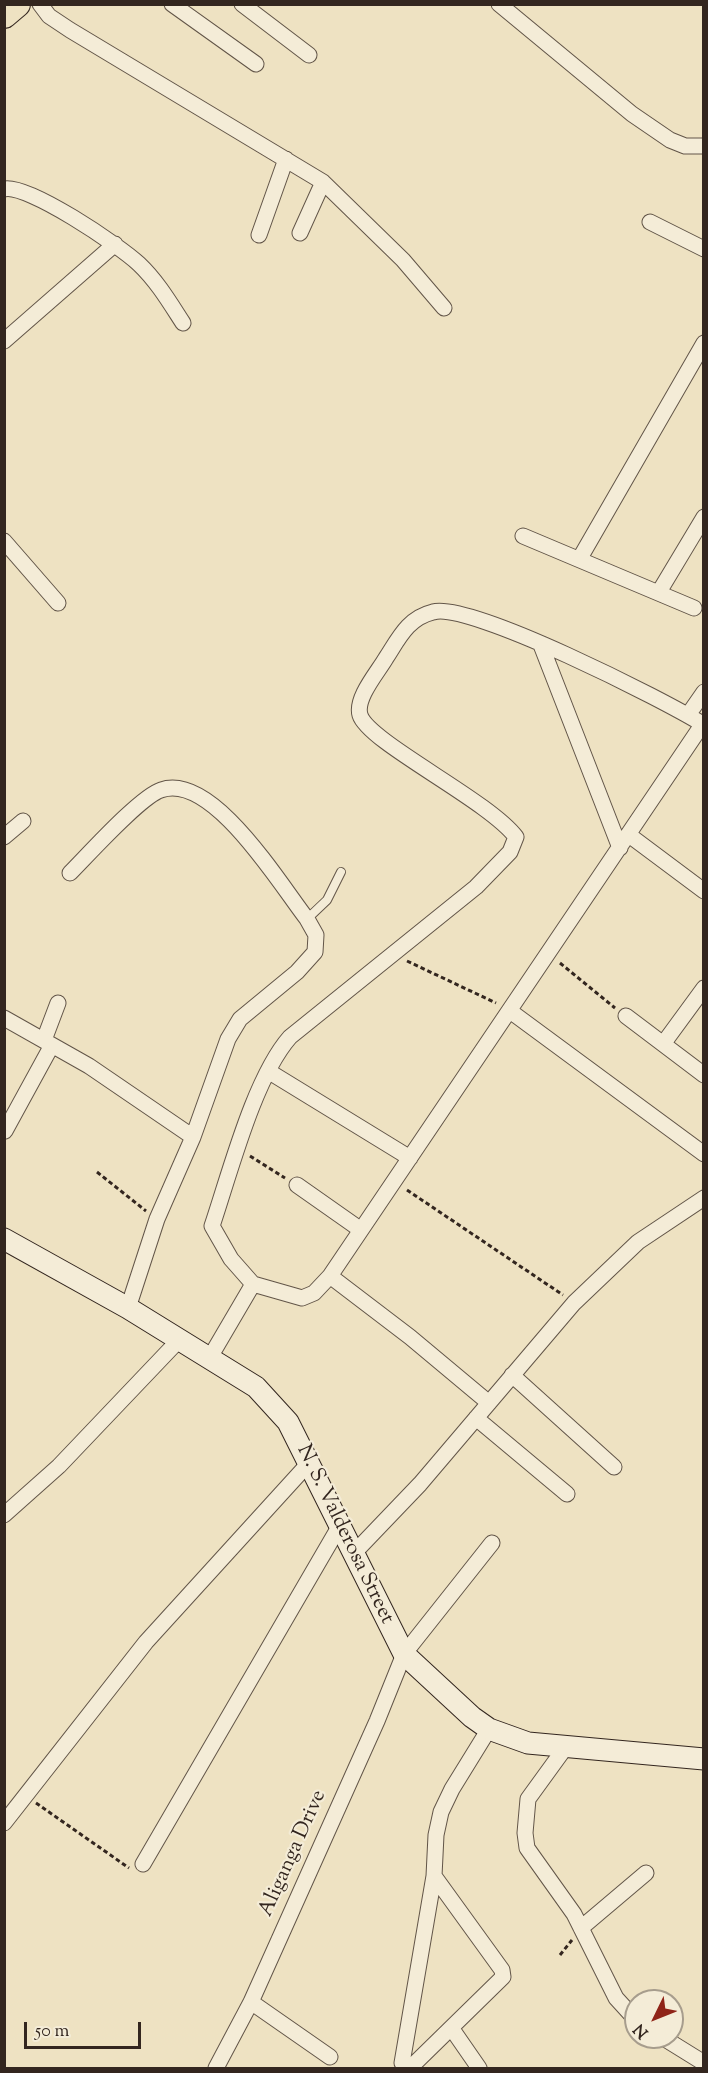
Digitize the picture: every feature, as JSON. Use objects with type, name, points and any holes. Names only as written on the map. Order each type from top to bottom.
[{"type":"highway","points":[[4,15],[16,4]]},
{"type":"main road","name":"N. S. Valderosa Street","points":[[4,1239],[128,1308],[256,1387],[288,1422],[404,1654],[472,1717],[489,1729],[528,1743],[704,1760]]},
{"type":"street","points":[[40,4],[49,16],[70,30],[323,182],[403,260],[444,308]]},
{"type":"street","points":[[172,4],[256,64]]},
{"type":"street","points":[[242,4],[309,55]]},
{"type":"street","points":[[499,4],[632,114],[669,140],[685,146],[704,146]]},
{"type":"street","points":[[259,235],[286,159]]},
{"type":"street","points":[[300,233],[323,182]]},
{"type":"street","points":[[4,189],[13,187],[44,201],[115,244],[140,265],[183,323]]},
{"type":"street","points":[[650,222],[704,249]]},
{"type":"street","points":[[5,340],[115,244]]},
{"type":"street","points":[[580,558],[704,343]]},
{"type":"street","points":[[659,592],[704,517]]},
{"type":"street","points":[[523,536],[580,558],[694,608]]},
{"type":"street","points":[[4,541],[58,603]]},
{"type":"street","points":[[435,611],[467,615],[541,645],[688,715],[703,725],[330,1276],[314,1293],[302,1298],[253,1284],[231,1259],[212,1230],[238,1148],[277,1052],[290,1037],[394,956],[476,887],[510,852],[516,837],[506,823],[476,801],[376,736],[360,715],[359,707],[364,694],[403,631],[416,618],[435,611]]},
{"type":"street","points":[[541,645],[625,841],[704,891]]},
{"type":"street","points":[[688,715],[704,692]]},
{"type":"street","points":[[70,873],[130,813],[159,790],[178,786],[198,793],[224,813],[307,919],[316,935],[315,952],[297,972],[251,1009],[234,1027],[194,1137],[157,1219],[128,1308]]},
{"type":"street","points":[[4,837],[23,821]]},
{"type":"street","points":[[663,1044],[704,988]]},
{"type":"street","points":[[5,1131],[48,1043],[58,1003]]},
{"type":"street","points":[[510,1011],[704,1154]]},
{"type":"street","points":[[626,1016],[704,1075]]},
{"type":"street","points":[[4,1018],[89,1066],[194,1137]]},
{"type":"street","points":[[268,1071],[410,1158]]},
{"type":"street","points":[[297,1185],[361,1230]]},
{"type":"street","points":[[353,1554],[420,1484],[574,1303],[638,1242],[704,1198]]},
{"type":"street","points":[[330,1276],[410,1337],[489,1403]]},
{"type":"street","points":[[209,1359],[253,1284]]},
{"type":"street","points":[[7,1508],[59,1466],[179,1340]]},
{"type":"street","points":[[512,1376],[614,1467]]},
{"type":"street","points":[[476,1418],[567,1494]]},
{"type":"street","points":[[4,1823],[146,1642],[309,1463]]},
{"type":"street","points":[[143,1864],[339,1527]]},
{"type":"street","name":"Aliganga Drive","points":[[216,2068],[251,2002],[377,1721],[404,1654],[492,1543]]},
{"type":"street","points":[[434,1876],[502,1970],[503,1977],[411,2067],[404,2066],[402,2063],[434,1876],[436,1835],[441,1812],[452,1789],[489,1729]]},
{"type":"street","points":[[565,1748],[528,1799],[525,1833],[527,1848],[581,1928],[616,1998],[624,2007]]},
{"type":"street","points":[[581,1928],[646,1873]]},
{"type":"street","points":[[251,2002],[330,2057]]},
{"type":"street","points":[[452,2029],[479,2068]]},
{"type":"street","points":[[682,2049],[704,2063]]},
{"type":"lane","points":[[307,919],[327,900],[341,872]]},
{"type":"path","points":[[548,954],[626,1016]]},
{"type":"path","points":[[394,956],[510,1011]]},
{"type":"path","points":[[238,1148],[297,1185]]},
{"type":"path","points":[[97,1172],[157,1219]]},
{"type":"path","points":[[395,1182],[574,1303]]},
{"type":"path","points":[[25,1795],[120,1864],[136,1870],[143,1864]]}]
